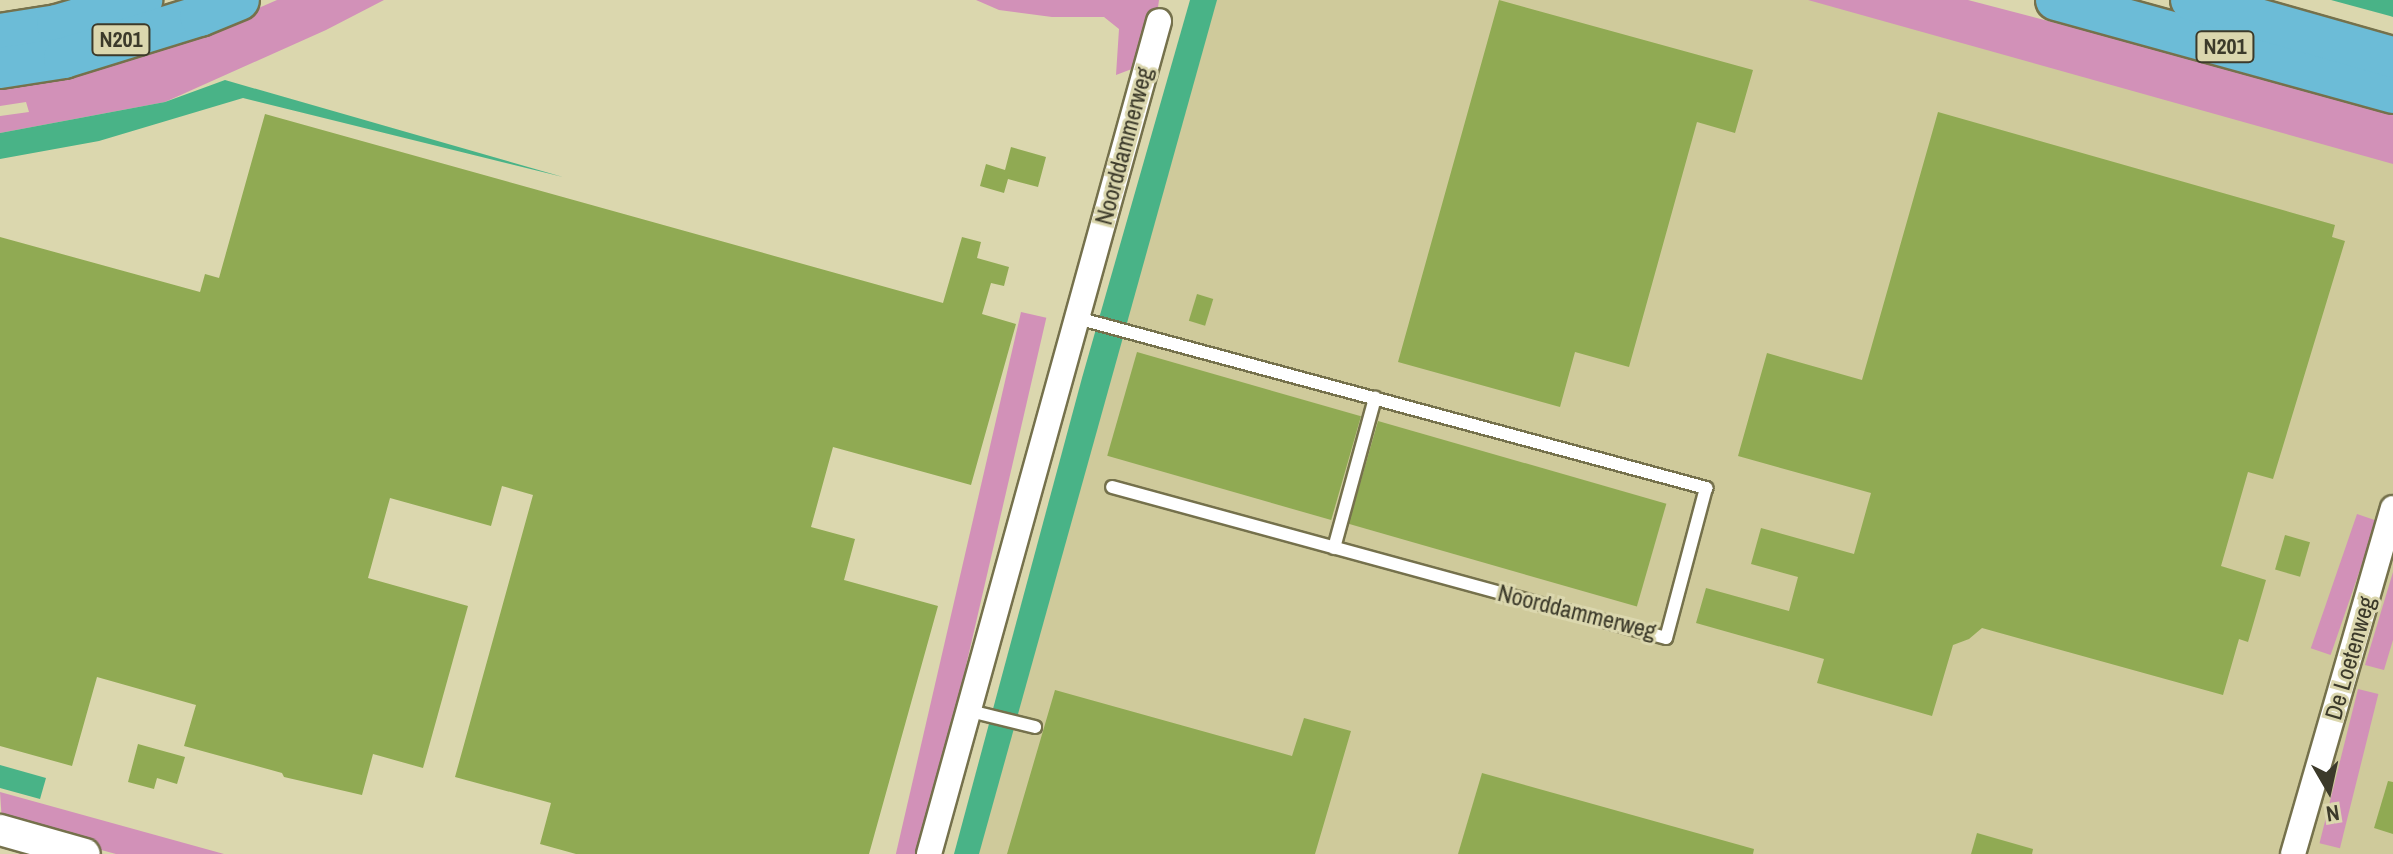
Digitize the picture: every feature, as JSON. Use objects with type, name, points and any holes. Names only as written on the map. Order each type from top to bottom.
[{"type":"highway","name":"N201","points":[[0,34],[57,25],[142,0]]},
{"type":"highway","name":"N201","points":[[0,68],[64,58],[200,16],[239,0]]},
{"type":"highway","name":"N201","points":[[2056,0],[2393,93]]},
{"type":"highway","name":"N201","points":[[2191,0],[2393,57]]},
{"type":"street","name":"Noorddammerweg","points":[[929,854],[975,712],[1159,21]]},
{"type":"street","name":"De Loetenweg","points":[[2293,854],[2393,508]]},
{"type":"street","points":[[0,830],[85,854]]},
{"type":"lane","name":"Noorddammerweg","points":[[1081,319],[1706,488],[1666,638],[1112,487]]},
{"type":"lane","points":[[1334,548],[1375,398]]},
{"type":"lane","points":[[975,712],[1032,726]]},
{"type":"shaded area","points":[[277,0],[384,0],[326,30],[165,102],[0,133],[0,116],[29,112],[26,102],[0,106],[0,85],[224,23]]},
{"type":"shaded area","points":[[976,0],[1159,0],[1156,22],[1137,67],[1116,75],[1119,29],[1104,17],[1052,17],[999,10]]},
{"type":"shaded area","points":[[1190,0],[1217,0],[979,854],[954,854],[1082,378]]},
{"type":"shaded area","points":[[1199,0],[1816,0],[2393,162],[2393,854],[963,854]]},
{"type":"shaded area","points":[[1808,0],[1968,0],[2393,111],[2393,164]]},
{"type":"shaded area","points":[[2331,0],[2393,0],[2393,17],[2390,16]]},
{"type":"shaded area","points":[[225,80],[563,177],[243,98],[99,141],[0,159],[0,133],[165,102]]},
{"type":"shaded area","points":[[1021,312],[1046,318],[923,854],[896,854]]},
{"type":"shaded area","points":[[2357,514],[2377,521],[2331,655],[2311,648]]},
{"type":"shaded area","points":[[2393,572],[2393,640],[2384,670],[2365,665]]},
{"type":"shaded area","points":[[2358,689],[2378,694],[2340,848],[2320,843]]},
{"type":"shaded area","points":[[0,765],[46,778],[40,799],[0,788]]},
{"type":"shaded area","points":[[0,792],[224,854],[116,854],[2,823]]},
{"type":"building","points":[[1499,0],[1753,70],[1735,133],[1697,122],[1629,367],[1575,352],[1560,407],[1398,362]]},
{"type":"building","points":[[1938,112],[2335,225],[2332,237],[2345,241],[2273,479],[2248,472],[2221,566],[2266,580],[2248,642],[2239,639],[2223,695],[1982,628],[1969,639],[1953,645],[1932,716],[1817,683],[1824,659],[1696,623],[1706,588],[1789,611],[1798,577],[1751,564],[1761,528],[1854,554],[1871,493],[1738,456],[1767,353],[1862,380]]},
{"type":"building","points":[[265,114],[943,303],[962,237],[981,242],[977,258],[1009,267],[1004,286],[991,283],[982,314],[1016,324],[971,485],[833,447],[811,527],[855,539],[844,580],[938,606],[869,854],[576,854],[540,844],[551,803],[455,777],[533,495],[502,486],[491,526],[390,498],[368,578],[468,606],[423,768],[373,754],[362,795],[284,777],[282,773],[184,746],[196,705],[97,677],[72,766],[0,746],[0,237],[200,292],[205,274],[219,278]]},
{"type":"building","points":[[1011,147],[1046,157],[1038,187],[1008,179],[1004,193],[980,186],[986,164],[1005,170]]},
{"type":"building","points":[[1197,294],[1213,299],[1205,326],[1189,321]]},
{"type":"building","points":[[1137,352],[1361,416],[1331,520],[1107,456]]},
{"type":"building","points":[[1378,421],[1666,504],[1637,607],[1349,524]]},
{"type":"building","points":[[2285,535],[2310,542],[2300,577],[2275,570]]},
{"type":"building","points":[[1055,690],[1292,756],[1304,718],[1351,731],[1315,854],[1007,854]]},
{"type":"building","points":[[138,744],[185,757],[177,784],[157,778],[154,789],[128,782]]},
{"type":"building","points":[[1482,773],[1754,849],[1753,854],[1458,854]]},
{"type":"building","points":[[2388,781],[2393,782],[2393,834],[2374,828]]},
{"type":"building","points":[[1977,833],[2033,849],[2032,854],[1971,854]]}]
